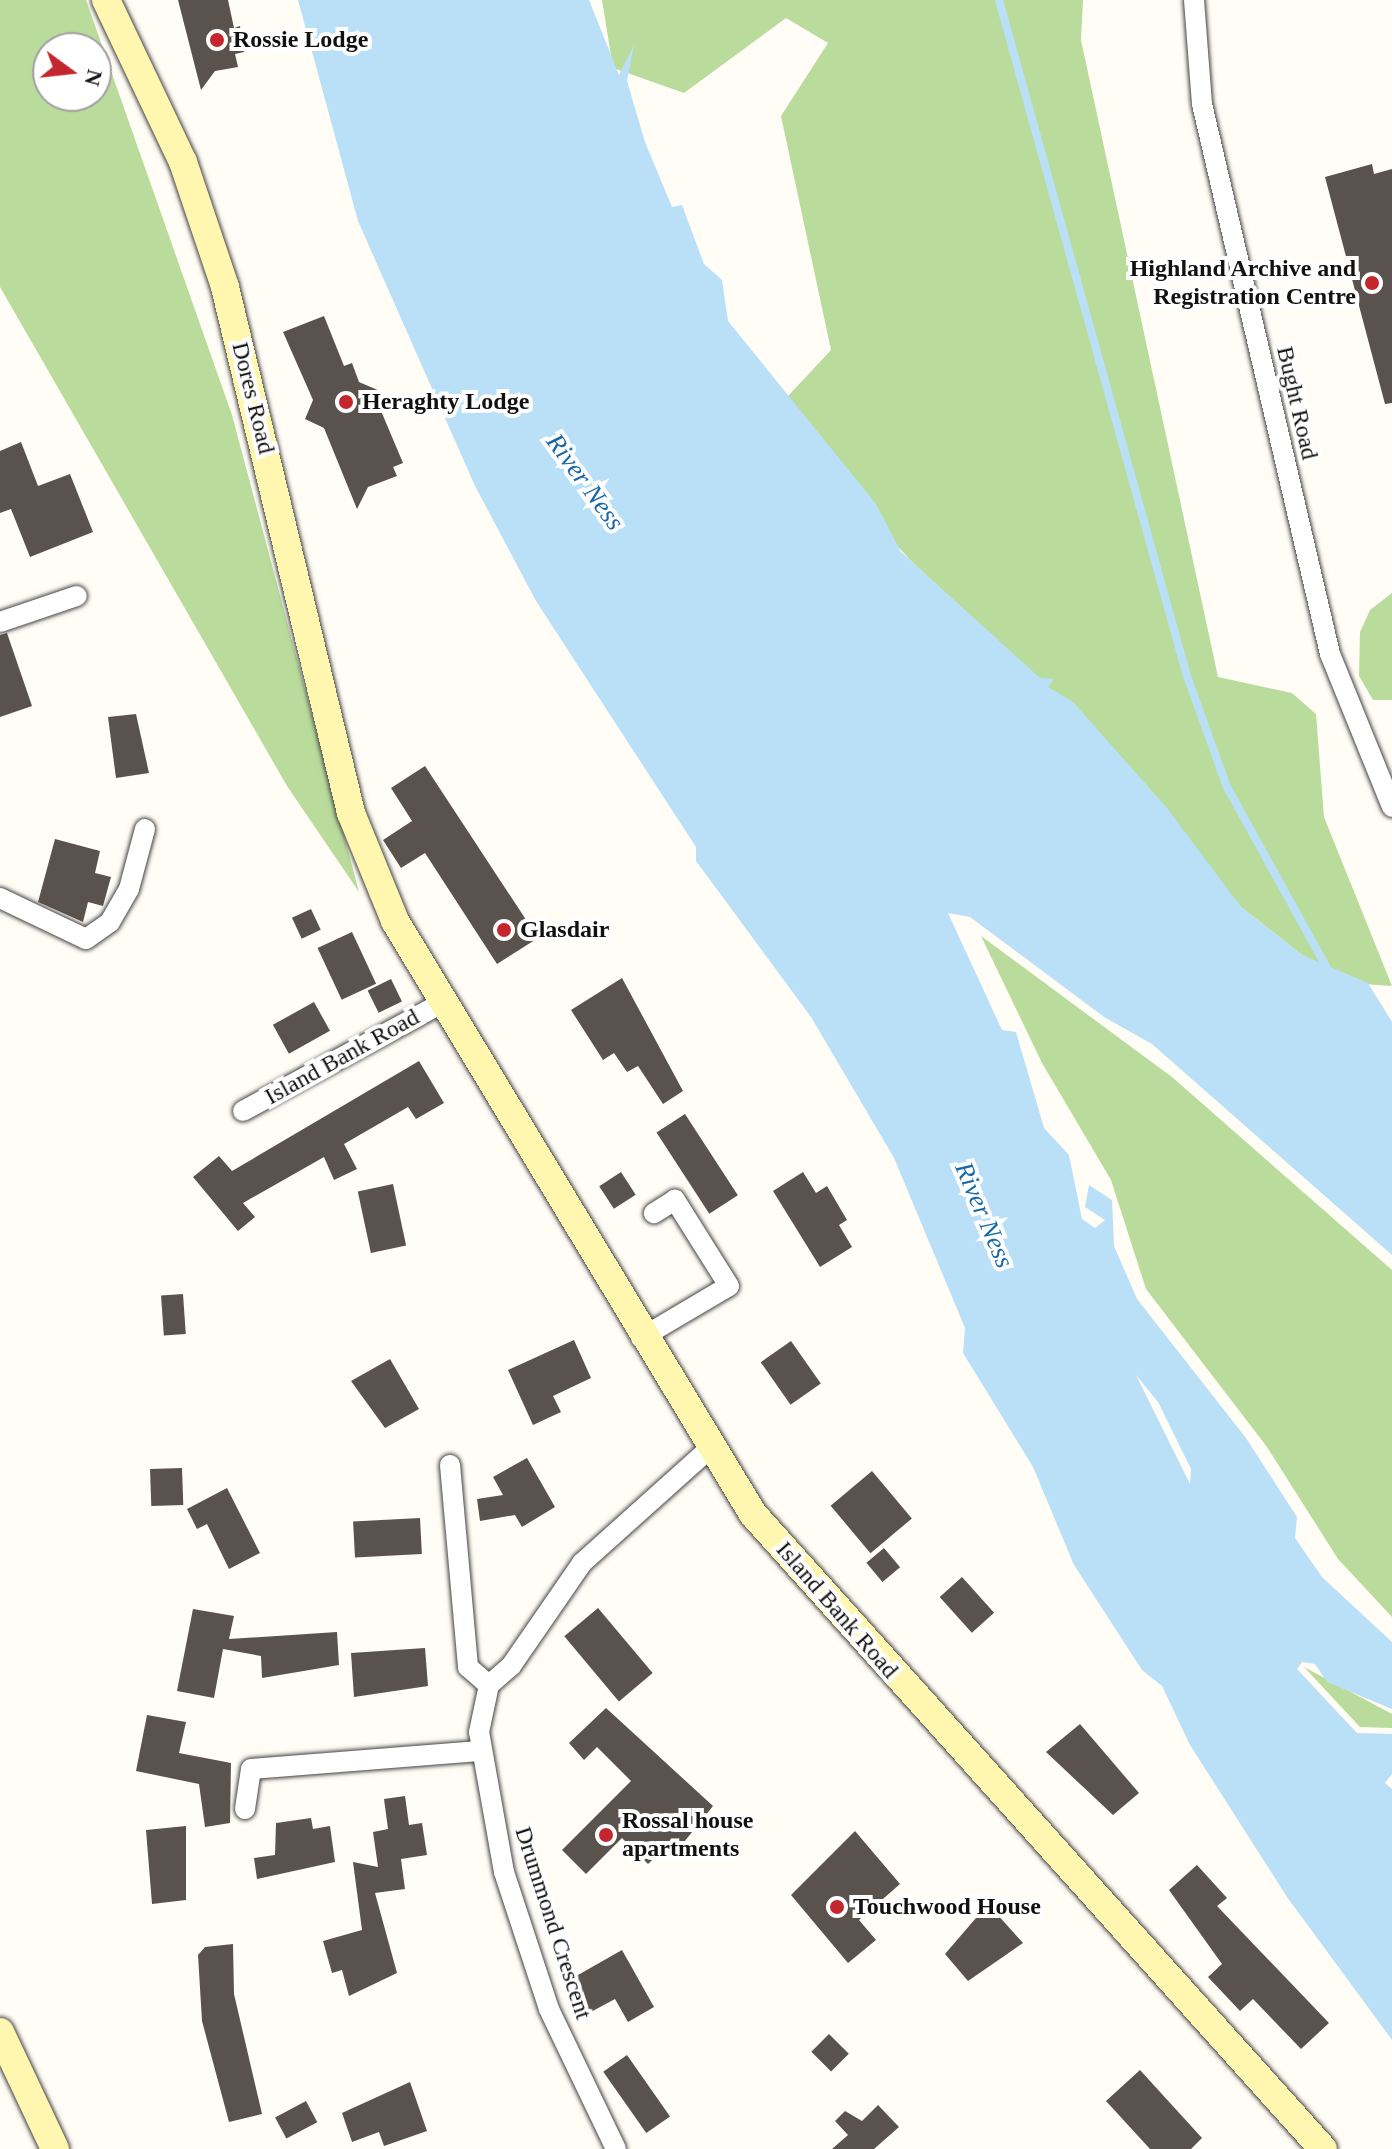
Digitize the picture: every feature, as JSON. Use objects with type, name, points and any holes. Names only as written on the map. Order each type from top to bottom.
[{"type":"main road","name":"Dores Road","points":[[106,0],[183,162],[225,287],[351,813]]},
{"type":"main road","name":"Island Bank Road","points":[[351,813],[395,921],[709,1449],[813,1583],[1323,2149]]},
{"type":"main road","points":[[0,2032],[55,2149]]},
{"type":"street","name":"Bught Road","points":[[1194,0],[1202,104],[1330,654],[1392,807]]},
{"type":"street","points":[[0,622],[77,596]]},
{"type":"street","points":[[0,898],[86,939],[110,922],[129,889],[145,829]]},
{"type":"street","name":"Island Bank Road","points":[[243,1111],[442,1003]]},
{"type":"street","points":[[641,1338],[729,1286],[675,1200],[654,1213]]},
{"type":"street","points":[[450,1465],[468,1667],[489,1685],[511,1666],[582,1563],[709,1449]]},
{"type":"street","name":"Drummond Crescent","points":[[489,1685],[479,1751],[504,1872],[549,2009],[616,2149]]},
{"type":"street","points":[[245,1809],[251,1769],[479,1751]]},
{"type":"green space","points":[[0,0],[86,0],[97,32],[32,32],[32,112],[112,112],[112,74],[232,415],[359,892],[287,786],[0,287]]},
{"type":"green space","points":[[602,0],[1083,0],[1081,40],[1218,677],[1292,693],[1316,714],[1324,817],[1392,986],[1363,984],[1302,955],[1241,907],[1111,746],[910,560],[775,410],[831,350],[781,116],[828,43],[786,18],[684,93],[613,68]]},
{"type":"green space","points":[[1392,593],[1392,700],[1373,700],[1359,676],[1360,632],[1370,610]]},
{"type":"green space","points":[[981,936],[1172,1077],[1392,1270],[1392,1617],[1338,1559],[1267,1447],[1146,1289],[1111,1180],[1042,1063]]},
{"type":"green space","points":[[1304,1667],[1392,1714],[1392,1728],[1360,1727]]},
{"type":"water","name":"River Ness","points":[[298,0],[589,0],[619,75],[634,45],[627,81],[645,142],[672,207],[682,205],[704,264],[722,280],[728,321],[876,504],[901,552],[1040,678],[1054,679],[1048,687],[1073,702],[1167,808],[1241,907],[1302,955],[1368,983],[1392,1022],[1392,1255],[1152,1044],[1104,1017],[970,917],[948,913],[1002,1030],[1016,1032],[1044,1128],[1069,1155],[1082,1219],[1095,1228],[1105,1220],[1085,1207],[1089,1185],[1112,1200],[1114,1246],[1137,1299],[1246,1438],[1297,1517],[1295,1538],[1322,1577],[1392,1642],[1392,1709],[1327,1682],[1315,1664],[1302,1662],[1297,1669],[1357,1733],[1392,1734],[1392,1774],[1385,1783],[1392,1789],[1392,2040],[1287,1897],[1190,1745],[1162,1686],[1142,1670],[1074,1565],[1033,1467],[963,1353],[965,1328],[894,1158],[811,1017],[696,861],[696,847],[536,601],[475,486],[358,221]],"holes":[[[1136,1375],[1158,1402],[1191,1469],[1190,1484]]]},
{"type":"building","name":"Rossie Lodge","points":[[178,0],[228,0],[234,28],[240,26],[244,52],[235,54],[238,67],[215,71],[201,90]]},
{"type":"building","name":"Highland Archive and Registration Centre","points":[[1372,164],[1374,174],[1392,169],[1392,403],[1385,404],[1325,177]]},
{"type":"building","name":"Heraghty Lodge","points":[[324,316],[344,366],[352,363],[359,382],[380,391],[376,399],[403,463],[393,467],[397,476],[368,487],[357,509],[324,428],[305,419],[313,400],[283,332]]},
{"type":"building","points":[[21,442],[38,486],[70,474],[93,532],[30,557],[11,509],[0,513],[0,451]]},
{"type":"building","points":[[7,633],[32,706],[0,717],[0,635]]},
{"type":"building","points":[[136,714],[149,773],[116,778],[108,717]]},
{"type":"building","points":[[425,766],[538,938],[497,964],[425,853],[401,868],[383,840],[412,821],[391,788]]},
{"type":"building","points":[[55,839],[100,851],[95,873],[111,877],[103,906],[88,902],[83,922],[38,902]]},
{"type":"building","points":[[311,909],[321,930],[302,939],[292,918]]},
{"type":"building","points":[[352,932],[376,984],[342,1000],[318,948]]},
{"type":"building","points":[[622,978],[683,1091],[663,1104],[638,1066],[627,1072],[614,1053],[603,1060],[571,1010]]},
{"type":"building","points":[[391,979],[402,1001],[379,1013],[368,990]]},
{"type":"building","points":[[314,1002],[330,1031],[289,1054],[273,1025]]},
{"type":"building","points":[[419,1061],[444,1103],[416,1119],[408,1107],[344,1144],[357,1169],[334,1180],[324,1157],[243,1203],[255,1217],[238,1231],[193,1177],[219,1156],[232,1171]]},
{"type":"building","points":[[685,1114],[738,1195],[709,1214],[656,1133]]},
{"type":"building","points":[[621,1172],[636,1195],[614,1209],[599,1186]]},
{"type":"building","points":[[803,1172],[816,1193],[827,1186],[847,1220],[839,1225],[852,1247],[820,1267],[773,1191]]},
{"type":"building","points":[[393,1184],[406,1246],[371,1253],[358,1191]]},
{"type":"building","points":[[183,1294],[186,1334],[164,1335],[161,1296]]},
{"type":"building","points":[[574,1340],[591,1378],[553,1396],[561,1412],[533,1425],[508,1370]]},
{"type":"building","points":[[791,1341],[821,1384],[791,1405],[761,1362]]},
{"type":"building","points":[[390,1359],[419,1409],[385,1428],[351,1381]]},
{"type":"building","points":[[527,1458],[555,1507],[522,1527],[515,1515],[480,1521],[477,1499],[503,1495],[493,1477]]},
{"type":"building","points":[[182,1468],[183,1505],[151,1506],[150,1469]]},
{"type":"building","points":[[872,1471],[912,1518],[870,1553],[831,1506]]},
{"type":"building","points":[[227,1488],[260,1553],[229,1569],[207,1524],[197,1529],[187,1509]]},
{"type":"building","points":[[420,1518],[422,1554],[355,1557],[353,1522]]},
{"type":"building","points":[[884,1548],[900,1567],[882,1582],[866,1563]]},
{"type":"building","points":[[962,1577],[994,1613],[972,1633],[940,1597]]},
{"type":"building","points":[[598,1608],[653,1673],[619,1701],[564,1636]]},
{"type":"building","points":[[193,1609],[234,1616],[229,1639],[337,1632],[339,1665],[262,1678],[261,1656],[223,1649],[214,1698],[177,1691]]},
{"type":"building","points":[[425,1648],[428,1686],[354,1697],[351,1653]]},
{"type":"building","points":[[606,1708],[713,1806],[672,1857],[664,1849],[648,1864],[622,1838],[586,1874],[562,1850],[631,1781],[597,1747],[584,1760],[569,1743]]},
{"type":"building","points":[[147,1715],[186,1722],[179,1753],[231,1763],[230,1823],[205,1827],[199,1784],[136,1771]]},
{"type":"building","points":[[1080,1724],[1139,1793],[1113,1815],[1046,1752]]},
{"type":"building","points":[[405,1796],[409,1825],[422,1823],[427,1855],[401,1859],[405,1889],[375,1893],[397,1973],[349,1996],[342,1970],[332,1973],[323,1941],[362,1930],[353,1862],[378,1867],[373,1832],[388,1829],[384,1799]]},
{"type":"building","points":[[311,1818],[313,1829],[330,1826],[335,1862],[257,1879],[254,1858],[275,1855],[276,1823]]},
{"type":"building","points":[[186,1826],[186,1900],[152,1904],[146,1830]]},
{"type":"building","name":"Touchwood House","points":[[855,1831],[900,1884],[859,1920],[876,1940],[848,1963],[791,1895]]},
{"type":"building","points":[[1197,1865],[1227,1898],[1217,1906],[1329,2023],[1301,2049],[1253,1999],[1240,2011],[1208,1977],[1222,1964],[1169,1890]]},
{"type":"building","points":[[988,1904],[1023,1943],[968,1981],[945,1954]]},
{"type":"building","points":[[233,1944],[234,1994],[262,2114],[229,2122],[202,2021],[198,1955],[205,1947]]},
{"type":"building","points":[[622,1950],[654,2007],[628,2022],[615,1999],[589,2013],[571,1979]]},
{"type":"building","points":[[829,2034],[849,2054],[831,2071],[811,2052]]},
{"type":"building","points":[[627,2055],[670,2116],[646,2133],[603,2072]]},
{"type":"building","points":[[1140,2070],[1202,2138],[1191,2149],[1150,2149],[1106,2101]]},
{"type":"building","points":[[410,2082],[427,2131],[384,2146],[379,2132],[352,2142],[342,2113]]},
{"type":"building","points":[[306,2101],[317,2122],[286,2139],[275,2117]]},
{"type":"building","points":[[878,2105],[899,2127],[874,2149],[832,2149],[848,2135],[835,2121],[845,2111],[862,2121]]},
{"type":"waterway","points":[[999,0],[1187,676],[1227,787],[1333,979]]},
{"type":"place","name":"Rossie Lodge","points":[[217,40]]},
{"type":"place","name":"Highland Archive and Registration Centre","points":[[1372,283]]},
{"type":"place","name":"Heraghty Lodge","points":[[346,402]]},
{"type":"place","name":"Glasdair","points":[[504,930]]},
{"type":"place","name":"Rossal house apartments","points":[[606,1835]]},
{"type":"place","name":"Touchwood House","points":[[837,1907]]}]
